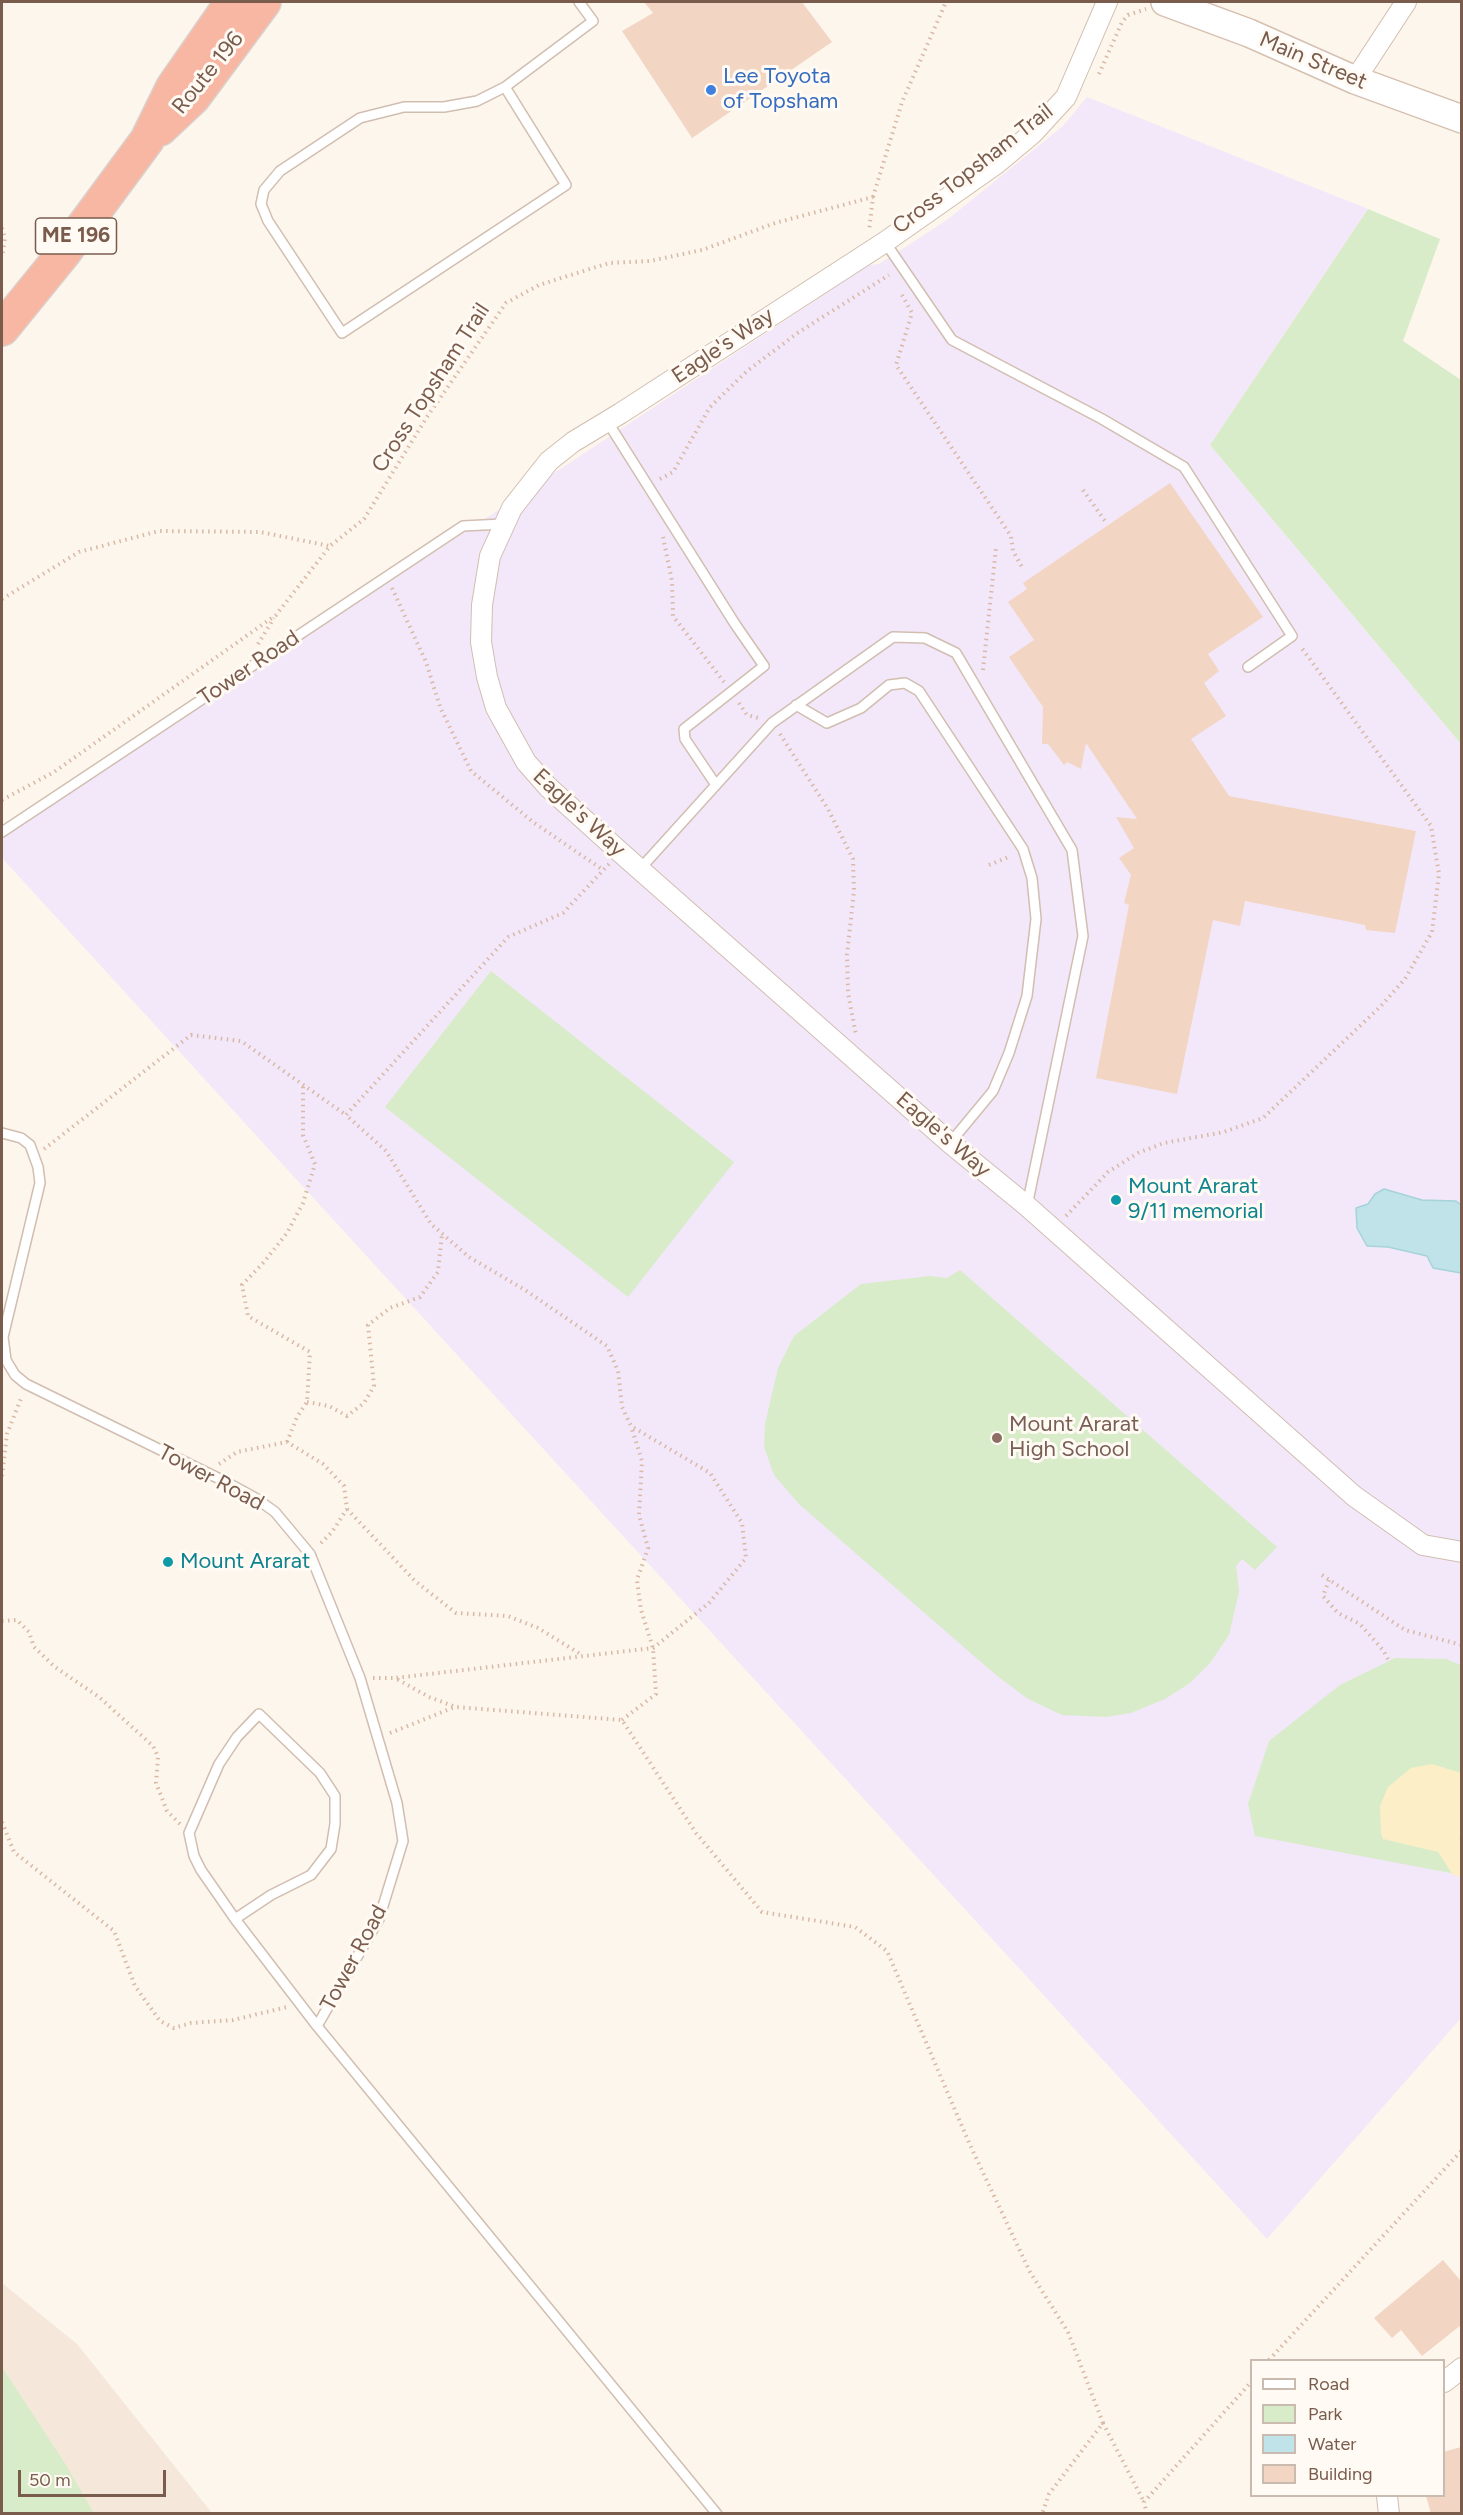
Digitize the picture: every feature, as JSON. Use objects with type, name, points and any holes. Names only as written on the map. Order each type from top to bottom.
[{"type":"highway","name":"Route 196","points":[[2,329],[63,254],[147,140],[173,87],[232,2]]},
{"type":"highway","name":"Route 196","points":[[147,140],[194,98],[264,2]]},
{"type":"main road","name":"Main Street","points":[[1165,2],[1249,33],[1355,80],[1461,119]]},
{"type":"street","name":"Eagle's Way","points":[[1107,2],[1066,97],[1051,116],[996,164],[883,248],[573,442],[549,461],[528,485],[503,524],[489,556],[482,605],[481,642],[496,708],[526,762],[548,787],[950,1143],[1027,1206],[1354,1496],[1423,1545],[1461,1552]]},
{"type":"street","points":[[1355,80],[1406,2]]},
{"type":"street","points":[[1445,2380],[1461,2368]]},
{"type":"street","points":[[1387,2497],[1389,2514]]},
{"type":"lane","points":[[506,87],[566,185],[342,333],[268,221],[261,204],[264,190],[280,171],[360,118],[404,107],[444,107],[477,101],[506,87],[593,21],[579,2]]},
{"type":"lane","points":[[883,248],[952,340],[1113,425],[1184,467],[1292,636],[1248,667]]},
{"type":"lane","points":[[607,421],[764,666],[684,729],[685,739],[716,785]]},
{"type":"lane","name":"Tower Road","points":[[2,832],[463,526],[503,524]]},
{"type":"lane","points":[[640,869],[772,723],[893,637],[925,638],[956,653],[1072,850],[1083,936],[1027,1206]]},
{"type":"lane","points":[[796,705],[828,723],[861,708],[889,685],[905,683],[919,691],[1023,849],[1032,878],[1036,919],[1027,996],[1009,1053],[993,1091],[950,1143]]},
{"type":"lane","points":[[2,1133],[21,1138],[30,1145],[34,1156]]},
{"type":"lane","name":"Tower Road","points":[[34,1156],[40,1183],[3,1337],[6,1360],[15,1375],[26,1384],[257,1498],[275,1512],[310,1554],[360,1678],[397,1803],[403,1841],[379,1919],[317,2026]]},
{"type":"lane","points":[[235,1919],[271,1894],[311,1875],[332,1849],[336,1824],[335,1796],[320,1773],[259,1714],[237,1737],[219,1764],[189,1833],[194,1856],[201,1870],[235,1919],[299,2004],[717,2514]]},
{"type":"path","points":[[873,197],[902,102],[945,2]]},
{"type":"path","points":[[1096,78],[1122,22],[1128,15],[1165,2]]},
{"type":"path","name":"Cross Topsham Trail","points":[[2,801],[54,772],[276,615],[330,546],[364,519],[427,417],[506,303],[539,285],[609,263],[650,261],[702,250],[775,223],[873,197],[868,236],[883,248],[885,267],[889,274]]},
{"type":"path","points":[[2,228],[5,238],[2,256]]},
{"type":"path","points":[[650,486],[673,472],[710,407],[747,371],[798,332],[889,274],[895,284]]},
{"type":"path","points":[[901,294],[912,313],[896,365],[1011,536],[1013,551],[1023,569]]},
{"type":"path","points":[[1083,490],[1105,520]]},
{"type":"path","points":[[658,528],[663,536],[672,581],[673,616],[699,647],[747,715],[772,723],[828,809],[853,859],[848,993],[857,1038]]},
{"type":"path","points":[[2,599],[79,552],[159,531],[260,532],[330,546]]},
{"type":"path","points":[[983,670],[996,548]]},
{"type":"path","points":[[387,577],[426,662],[440,707],[471,771],[533,822],[603,870]]},
{"type":"path","points":[[1066,1217],[1108,1172],[1138,1153],[1164,1143],[1224,1132],[1263,1118],[1381,1006],[1405,979],[1432,932],[1439,874],[1431,826],[1355,718],[1292,636]]},
{"type":"path","points":[[346,1115],[508,937],[563,913],[620,852]]},
{"type":"path","points":[[34,1156],[191,1035],[242,1041],[346,1115],[386,1151],[431,1224],[469,1257],[525,1290],[607,1346],[618,1371],[622,1407],[632,1426],[642,1461],[639,1515],[648,1548],[637,1580],[641,1610],[653,1648],[656,1694],[622,1720],[456,1707],[429,1697],[395,1678]]},
{"type":"path","points":[[287,1442],[297,1417],[307,1402],[310,1352],[248,1316],[242,1285],[264,1263],[287,1233],[303,1203],[315,1164],[303,1135],[303,1084]]},
{"type":"path","points":[[307,1402],[329,1406],[346,1416],[364,1403],[374,1386],[368,1325],[390,1308],[420,1297],[438,1272],[442,1234]]},
{"type":"path","points":[[2,1476],[4,1434],[26,1384]]},
{"type":"path","points":[[360,1678],[395,1678],[653,1648],[709,1603],[746,1557],[742,1523],[710,1473],[632,1426]]},
{"type":"path","points":[[206,1473],[237,1452],[287,1442],[323,1464],[344,1486],[347,1509],[415,1581],[456,1613],[508,1616],[538,1628],[583,1656]]},
{"type":"path","points":[[310,1554],[332,1532],[347,1509]]},
{"type":"path","points":[[1322,1575],[1405,1630],[1461,1645]]},
{"type":"path","points":[[1329,1580],[1323,1596],[1338,1613],[1360,1623],[1383,1650],[1389,1661]]},
{"type":"path","points":[[2,1621],[17,1620],[29,1632],[34,1647],[55,1667],[99,1698],[153,1746],[158,1757],[156,1783],[167,1811],[189,1833]]},
{"type":"path","points":[[377,1738],[456,1707]]},
{"type":"path","points":[[622,1720],[696,1833],[762,1912],[855,1927],[887,1951],[970,2145],[1030,2272],[1068,2332],[1103,2423],[1144,2502],[1147,2514]]},
{"type":"path","points":[[2,1822],[14,1852],[114,1931],[135,1986],[160,2021],[174,2028],[191,2023],[233,2020],[299,2004]]},
{"type":"path","points":[[1271,2359],[1461,2150]]},
{"type":"path","points":[[1144,2502],[1250,2382]]},
{"type":"path","points":[[1042,2514],[1049,2494],[1103,2423]]},
{"type":"shaded area","name":"Mount Ararat High School","points":[[1087,97],[1368,209],[1210,445],[1461,744],[1462,2017],[1267,2239],[2,858],[2,838],[869,265],[879,264],[947,220],[1063,126]]},
{"type":"shaded area","points":[[2,2283],[77,2344],[212,2513],[94,2513],[2,2367]]},
{"type":"green space","points":[[1368,209],[1440,239],[1403,341],[1461,380],[1461,744],[1210,445]]},
{"type":"green space","points":[[491,971],[734,1162],[628,1297],[385,1107]]},
{"type":"green space","points":[[960,1270],[1277,1547],[1255,1570],[1242,1559],[1236,1566],[1239,1592],[1229,1635],[1210,1663],[1190,1683],[1165,1699],[1131,1713],[1106,1717],[1062,1715],[1028,1699],[996,1675],[799,1504],[774,1475],[764,1447],[765,1424],[778,1368],[794,1336],[861,1284],[930,1276],[947,1278]]},
{"type":"green space","points":[[1395,1658],[1446,1659],[1461,1665],[1461,1875],[1255,1836],[1248,1804],[1269,1741],[1340,1685]]},
{"type":"green space","points":[[2,2367],[66,2465],[94,2513],[2,2513]]},
{"type":"sand","points":[[1432,1764],[1461,1773],[1462,1829],[1459,1840],[1461,1877],[1453,1875],[1438,1852],[1383,1839],[1381,1834],[1380,1806],[1388,1787],[1411,1768]]},
{"type":"water","points":[[1384,1189],[1422,1200],[1456,1201],[1461,1205],[1461,1273],[1433,1268],[1427,1256],[1388,1247],[1367,1246],[1357,1228],[1356,1208],[1368,1204],[1375,1194]]},
{"type":"building","name":"Lee Toyota of Topsham","points":[[644,2],[802,2],[832,42],[692,138],[622,31],[653,13]]},
{"type":"building","points":[[1170,483],[1263,617],[1208,654],[1219,671],[1204,683],[1226,716],[1191,739],[1229,796],[1416,831],[1395,933],[1366,930],[1365,925],[1245,901],[1240,926],[1213,920],[1177,1094],[1096,1078],[1129,905],[1124,903],[1131,875],[1119,858],[1134,848],[1116,817],[1137,819],[1086,743],[1081,769],[1067,762],[1064,765],[1048,744],[1042,744],[1043,707],[1009,657],[1034,640],[1008,602],[1027,589],[1023,583]]},
{"type":"building","points":[[1443,2260],[1461,2281],[1461,2325],[1422,2356],[1401,2330],[1392,2338],[1374,2318]]},
{"type":"building","points":[[1461,2447],[1461,2514],[1431,2514],[1426,2497],[1445,2497],[1445,2451]]},
{"type":"place","name":"Lee Toyota of Topsham","points":[[711,90]]},
{"type":"place","name":"Mount Ararat 9/11 memorial","points":[[1116,1200]]},
{"type":"place","name":"Mount Ararat High School","points":[[997,1438]]},
{"type":"place","name":"Mount Ararat","points":[[168,1562]]}]
